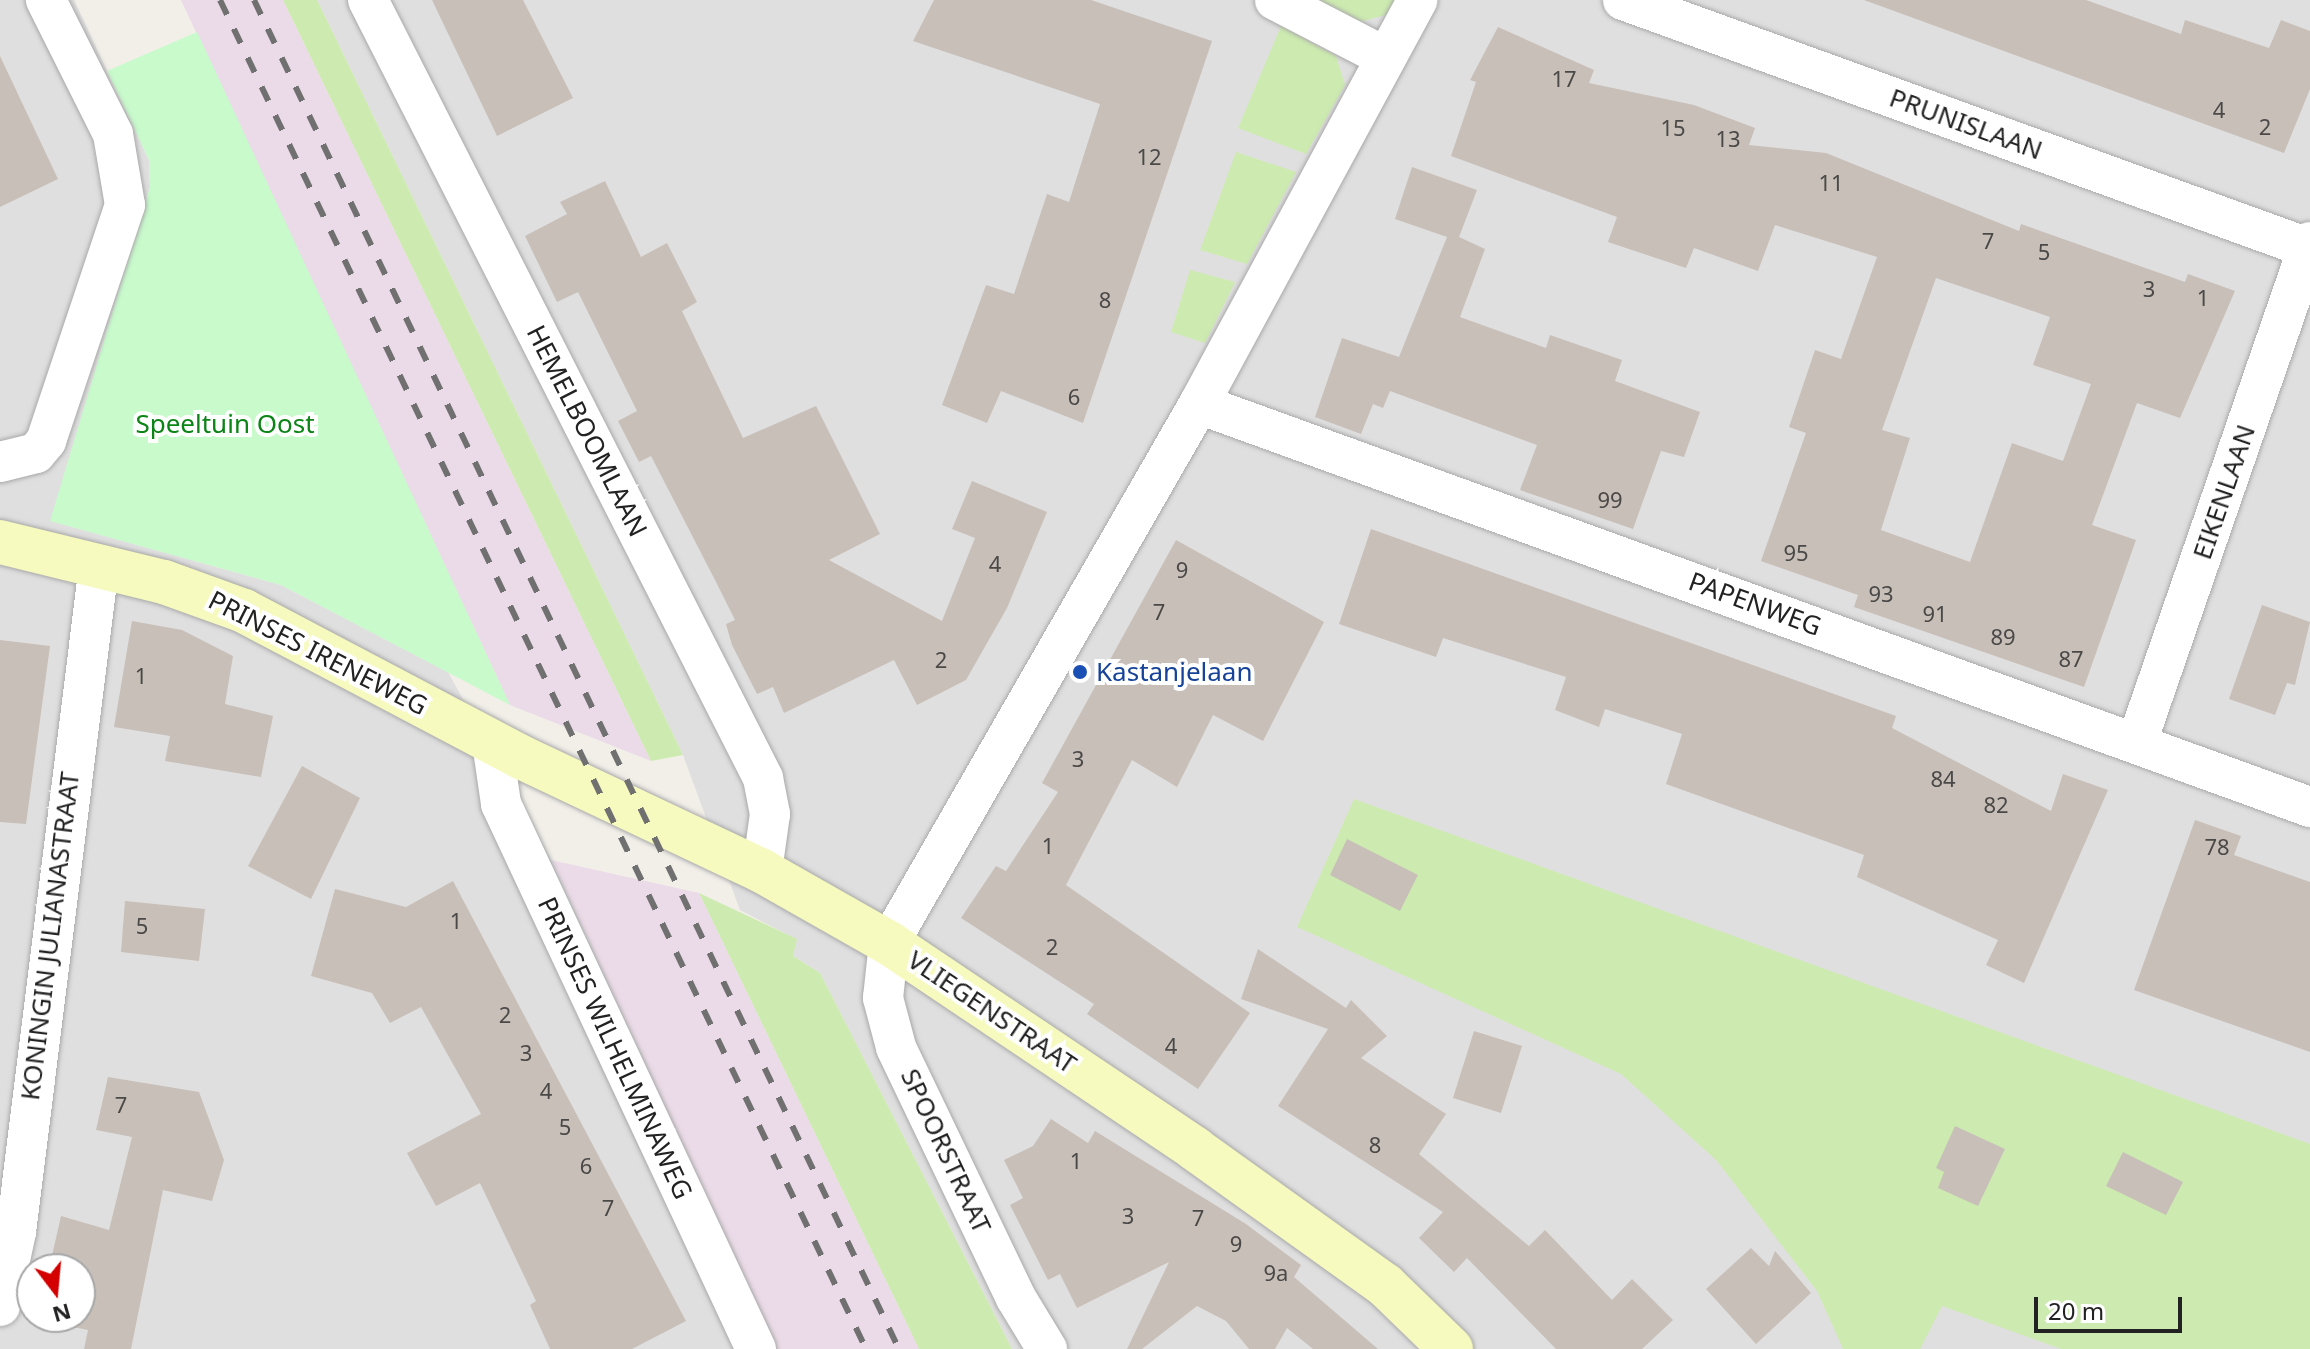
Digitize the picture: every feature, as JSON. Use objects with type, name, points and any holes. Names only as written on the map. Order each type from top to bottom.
[{"type":"main road","name":"PRINSES IRENEWEG","points":[[0,542],[99,566],[244,611],[492,742]]},
{"type":"main road","name":"VLIEGENSTRAAT","points":[[492,742],[762,871],[889,943],[1385,1285],[1451,1349]]},
{"type":"street","points":[[18,458],[46,441],[125,205],[113,134],[46,0]]},
{"type":"street","name":"HEMELBOOMLAAN","points":[[368,0],[763,778],[770,814],[762,871]]},
{"type":"street","points":[[1275,0],[1383,56]]},
{"type":"street","points":[[889,943],[1199,404],[1383,56],[1417,0]]},
{"type":"street","name":"PRUNISLAAN","points":[[1623,0],[2309,245]]},
{"type":"street","name":"EIKENLAAN","points":[[2137,742],[2309,245]]},
{"type":"street","name":"PAPENWEG","points":[[1199,404],[2310,807]]},
{"type":"street","name":"KONINGIN JULIANASTRAAT","points":[[0,1306],[16,1232],[99,566]]},
{"type":"street","name":"PRINSES WILHELMINAWEG","points":[[492,742],[501,804],[756,1349]]},
{"type":"street","name":"SPOORSTRAAT","points":[[889,943],[883,998],[896,1047],[1016,1298],[1047,1349]]},
{"type":"shaded area","points":[[0,0],[74,0],[149,160],[150,187],[51,521],[281,585],[448,672],[551,860],[777,1349],[0,1349]]},
{"type":"shaded area","points":[[181,0],[283,0],[651,761],[510,705]]},
{"type":"shaded area","points":[[317,0],[2310,0],[2310,1349],[1012,1349],[820,973],[793,956],[796,939],[740,910],[683,755]]},
{"type":"shaded area","points":[[551,860],[699,893],[919,1349],[777,1349]]},
{"type":"green space","points":[[283,0],[317,0],[683,755],[651,761]]},
{"type":"green space","points":[[1311,0],[1396,0],[1389,14],[1356,23]]},
{"type":"green space","points":[[1281,26],[1336,56],[1345,85],[1306,154],[1238,128]]},
{"type":"green space","name":"Speeltuin Oost","points":[[197,32],[510,705],[281,585],[50,521],[150,187],[149,160],[107,71]]},
{"type":"green space","points":[[1236,152],[1296,172],[1247,264],[1200,250]]},
{"type":"green space","points":[[1190,270],[1235,282],[1205,343],[1171,332]]},
{"type":"green space","points":[[1354,799],[2310,1144],[2310,1349],[2061,1349],[1942,1306],[1920,1349],[1843,1349],[1817,1291],[1716,1160],[1621,1074],[1297,927]]},
{"type":"green space","points":[[699,893],[797,939],[793,956],[820,973],[1012,1349],[919,1349]]},
{"type":"building","points":[[432,0],[523,0],[573,98],[497,136]]},
{"type":"building","points":[[934,0],[1091,0],[1212,41],[1083,423],[1001,391],[987,423],[942,405],[986,285],[1014,294],[1047,194],[1069,202],[1100,104],[913,41]]},
{"type":"building","points":[[1864,0],[2086,0],[2181,34],[2185,20],[2269,48],[2281,20],[2310,31],[2310,89],[2284,153]]},
{"type":"building","points":[[1498,27],[1594,70],[1589,83],[1694,105],[1755,128],[1749,145],[1826,153],[2019,231],[2021,224],[2185,282],[2188,274],[2235,291],[2180,418],[2137,403],[2092,525],[2136,540],[2084,687],[1854,607],[1858,595],[1761,561],[1806,433],[1789,427],[1815,350],[1841,359],[1877,257],[1775,225],[1758,271],[1694,248],[1686,268],[1608,242],[1617,217],[1451,156],[1476,82],[1470,80]],"holes":[[[1936,278],[2050,317],[2033,365],[2091,384],[2063,461],[2012,443],[1970,562],[1881,530],[1910,438],[1882,430]]]},
{"type":"building","points":[[0,56],[58,179],[0,207]]},
{"type":"building","points":[[1412,167],[1477,190],[1459,237],[1485,249],[1460,317],[1546,348],[1550,335],[1622,360],[1615,381],[1700,412],[1684,457],[1661,451],[1633,529],[1520,490],[1537,445],[1390,391],[1383,408],[1373,404],[1361,434],[1315,417],[1342,338],[1399,357],[1447,237],[1395,219]]},
{"type":"building","points":[[605,181],[641,257],[667,243],[697,302],[682,311],[743,438],[816,406],[880,534],[829,560],[942,621],[975,538],[952,529],[972,481],[1047,512],[1007,608],[966,680],[917,705],[894,660],[784,713],[773,687],[757,694],[732,645],[726,624],[735,620],[715,580],[651,456],[639,462],[618,421],[637,411],[578,292],[557,302],[525,236],[567,214],[560,202]]},
{"type":"building","points":[[1371,529],[1896,716],[1892,728],[2051,811],[2063,774],[2108,790],[2024,983],[1986,965],[1998,940],[1857,877],[1864,855],[1666,784],[1682,734],[1605,709],[1599,727],[1555,710],[1566,677],[1443,638],[1436,657],[1339,624]]},
{"type":"building","points":[[1176,540],[1324,622],[1263,741],[1213,715],[1177,787],[1132,760],[1066,885],[1250,1013],[1198,1089],[1087,1014],[1094,1004],[961,918],[996,866],[1006,871],[1058,792],[1042,783]]},
{"type":"building","points":[[2262,605],[2310,622],[2295,685],[2287,683],[2275,715],[2229,699]]},
{"type":"building","points":[[132,621],[182,630],[233,656],[225,704],[273,716],[261,777],[165,761],[170,736],[114,727]]},
{"type":"building","points":[[0,640],[50,646],[26,824],[0,822]]},
{"type":"building","points":[[302,766],[360,798],[311,899],[248,866]]},
{"type":"building","points":[[2195,820],[2241,836],[2234,855],[2310,882],[2310,1052],[2134,990]]},
{"type":"building","points":[[1347,839],[1418,875],[1400,911],[1330,875]]},
{"type":"building","points":[[453,881],[686,1321],[632,1349],[550,1349],[530,1305],[536,1301],[480,1183],[436,1206],[407,1153],[481,1114],[421,1007],[390,1023],[372,993],[311,976],[335,889],[406,907]]},
{"type":"building","points":[[125,901],[205,909],[199,961],[121,952]]},
{"type":"building","points":[[1258,949],[1346,1008],[1351,1000],[1387,1036],[1361,1058],[1446,1114],[1419,1154],[1529,1246],[1545,1230],[1612,1300],[1632,1279],[1673,1320],[1642,1349],[1556,1349],[1467,1258],[1454,1272],[1419,1238],[1443,1212],[1278,1106],[1328,1029],[1241,999]]},
{"type":"building","points":[[1474,1031],[1522,1046],[1501,1113],[1453,1098]]},
{"type":"building","points":[[108,1077],[199,1092],[224,1160],[212,1201],[163,1190],[131,1349],[84,1349],[87,1333],[96,1333],[96,1253],[53,1253],[61,1216],[109,1230],[132,1137],[96,1130]]},
{"type":"building","points":[[1051,1119],[1088,1143],[1095,1131],[1246,1224],[1301,1265],[1294,1277],[1378,1349],[1313,1349],[1287,1328],[1275,1349],[1249,1349],[1226,1321],[1197,1306],[1142,1349],[1127,1349],[1169,1262],[1077,1308],[1060,1274],[1048,1280],[1010,1205],[1023,1198],[1004,1160],[1033,1146]]},
{"type":"building","points":[[1955,1126],[2005,1149],[1978,1206],[1938,1188],[1944,1172],[1936,1168]]},
{"type":"building","points":[[2123,1152],[2183,1182],[2166,1215],[2106,1186]]},
{"type":"building","points":[[1751,1248],[1769,1266],[1775,1251],[1811,1293],[1756,1344],[1706,1289]]},
{"type":"railway","points":[[220,0],[866,1349]]},
{"type":"railway","points":[[254,0],[899,1349]]},
{"type":"place","name":"Kastanjelaan","points":[[1080,672]]}]
